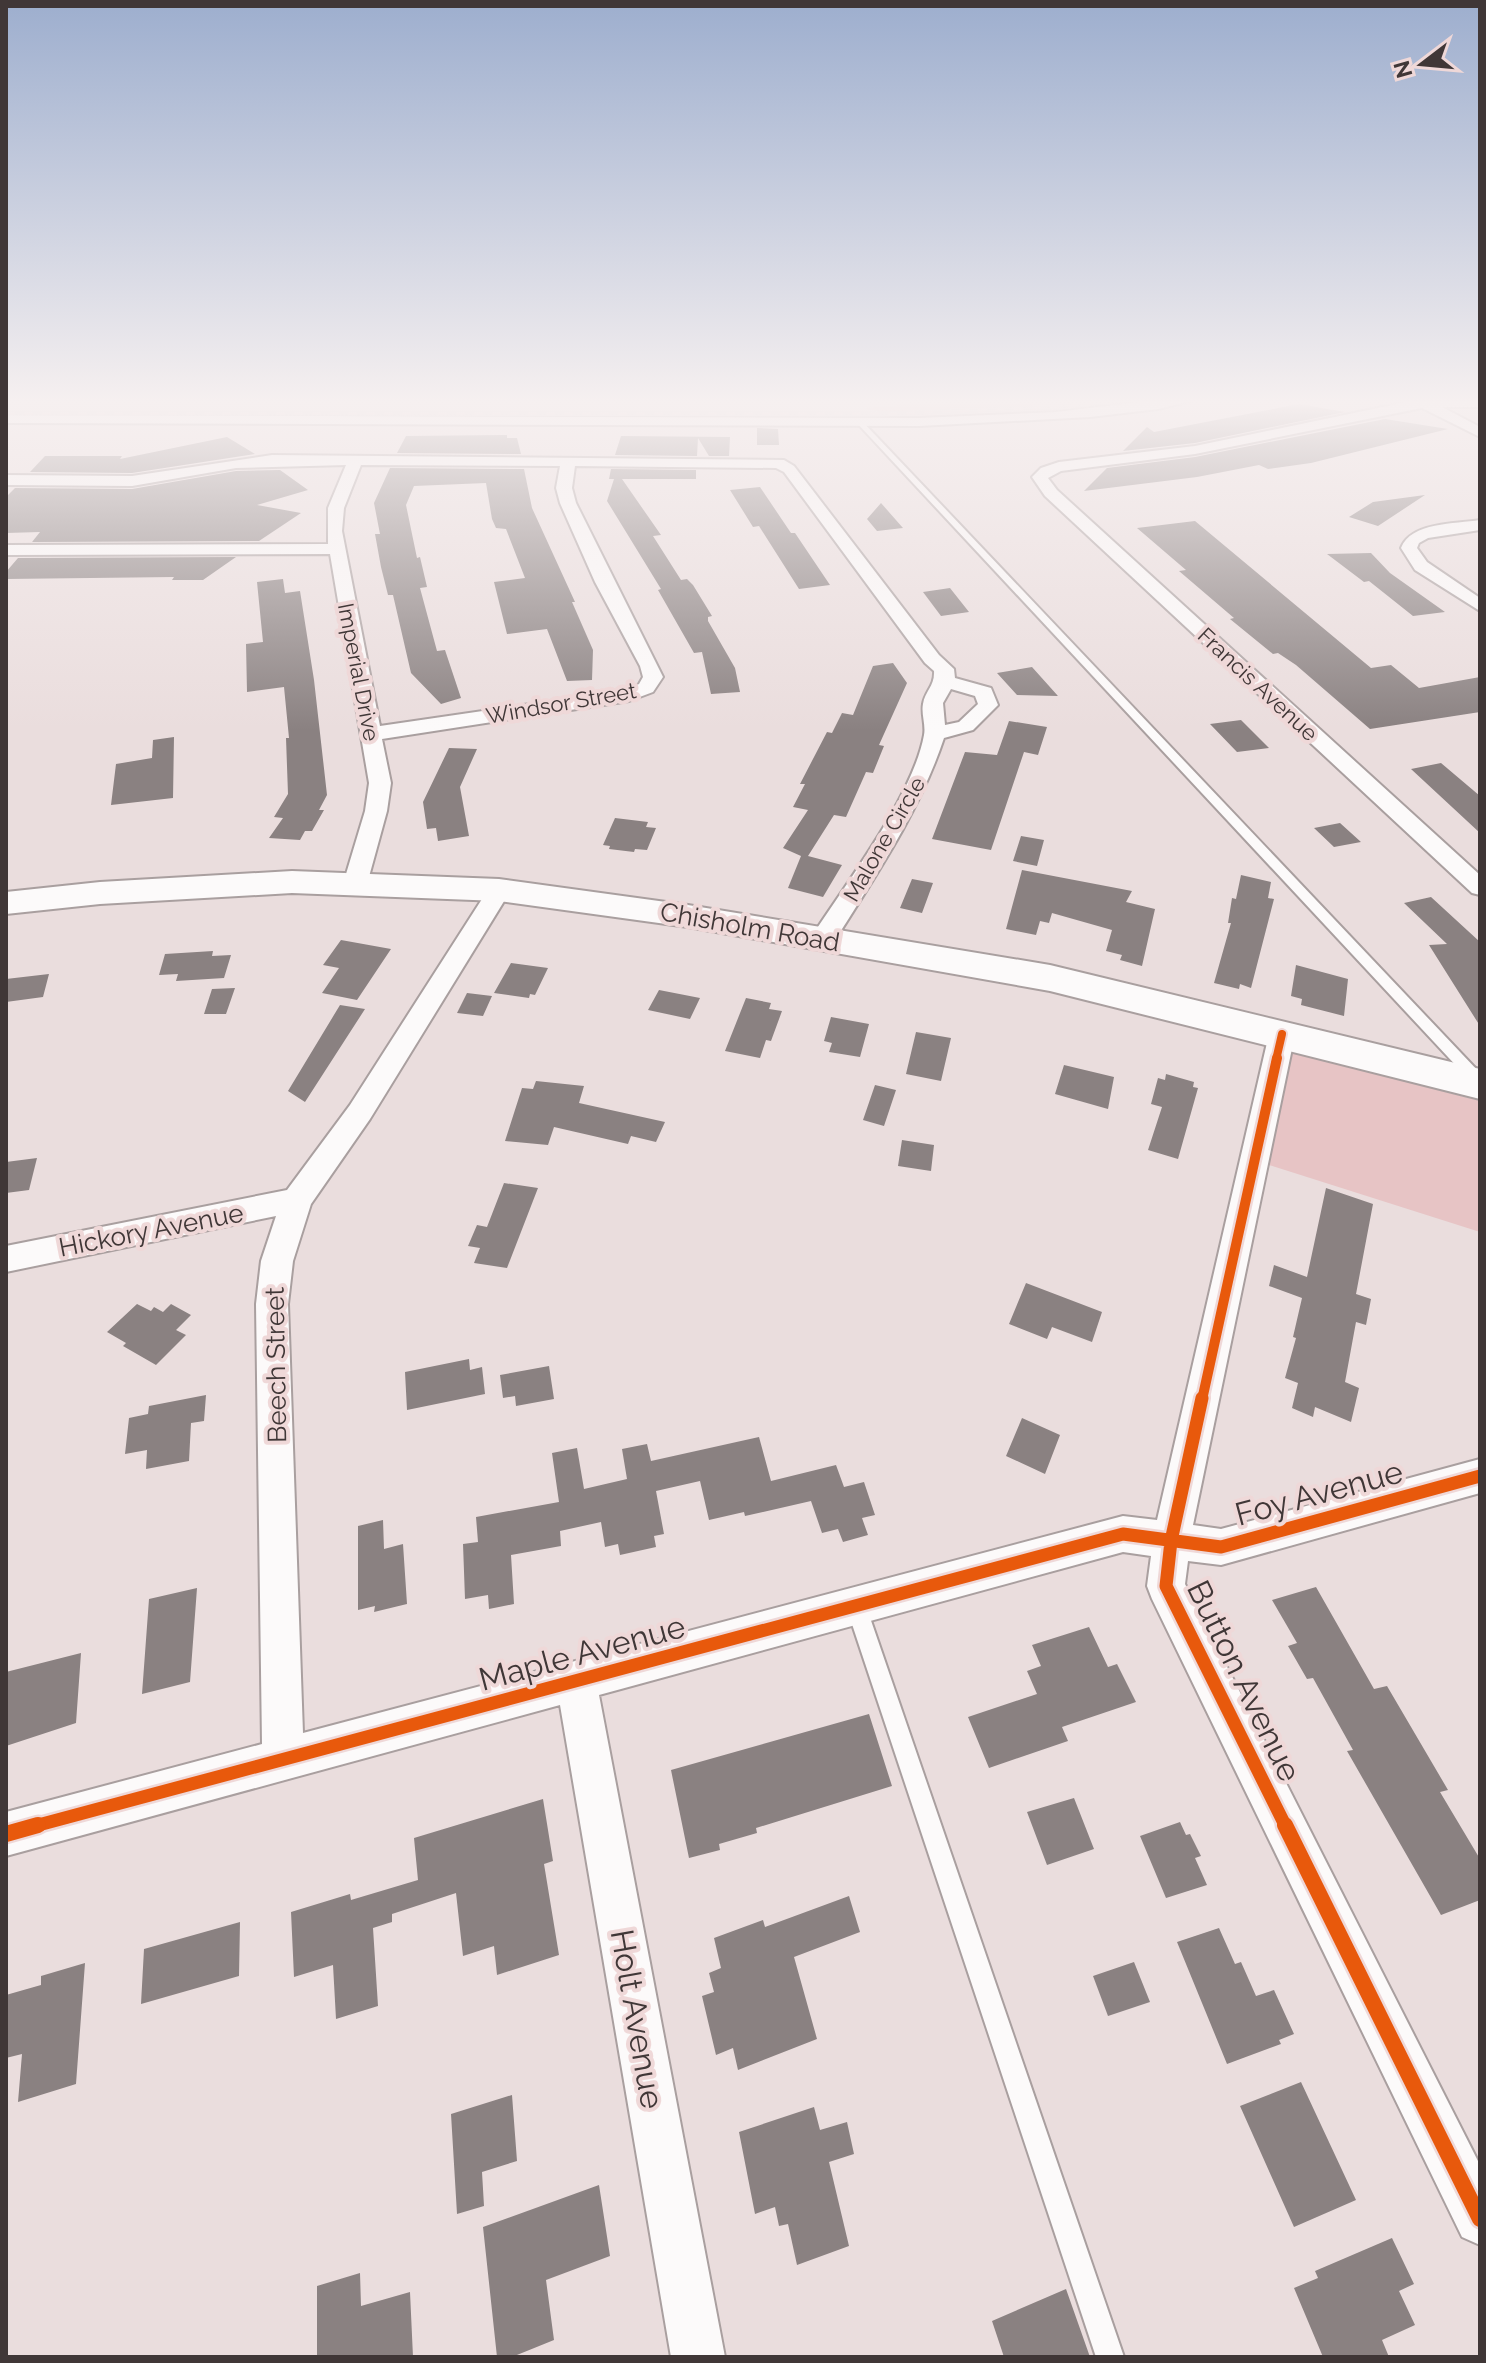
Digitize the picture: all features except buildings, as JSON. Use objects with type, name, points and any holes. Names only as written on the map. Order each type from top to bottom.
[{"type":"main road","name":"Chisholm Road","points":[[6,903],[211,885],[355,884],[499,890],[609,904],[1050,978],[1480,1083]]},
{"type":"street","name":"Imperial Drive","points":[[336,509],[336,549],[380,783],[376,811],[355,884]]},
{"type":"street","name":"Windsor Street","points":[[371,734],[585,703],[629,695],[646,688],[653,677],[650,666],[604,582],[571,509]]},
{"type":"street","points":[[819,509],[932,659],[944,669],[945,682],[984,692],[988,705],[966,726],[935,734]]},
{"type":"street","name":"Francis Avenue","points":[[1069,509],[1480,888]]},
{"type":"street","points":[[1480,525],[1423,534],[1412,540],[1409,548],[1421,566],[1480,606]]},
{"type":"street","points":[[6,550],[336,549]]},
{"type":"street","name":"Malone Circle","points":[[823,939],[924,770],[935,734],[933,703],[945,682]]},
{"type":"street","name":"Beech Street","points":[[283,1760],[272,1304],[277,1261],[297,1200],[360,1112],[499,890]]},
{"type":"street","name":"Button Avenue","points":[[1282,1034],[1171,1541],[1166,1586],[1480,2219]]},
{"type":"street","name":"Hickory Avenue","points":[[6,1259],[297,1200]]},
{"type":"street","name":"Foy Avenue","points":[[1171,1541],[1221,1547],[1480,1476]]},
{"type":"street","name":"Maple Avenue","points":[[6,1834],[1123,1534],[1171,1541]]},
{"type":"street","name":"Holt Avenue","points":[[576,1682],[698,2357]]},
{"type":"lane","points":[[943,509],[1480,1083]]},
{"type":"lane","points":[[856,1606],[1110,2357]]},
{"type":"shaded area","points":[[1290,1051],[1480,1101],[1480,1232],[1269,1165]]},
{"type":"cycle path","points":[[1282,1034],[1171,1541],[1166,1586],[1480,2219]]},
{"type":"cycle path","points":[[6,1834],[1123,1534],[1221,1547],[1480,1476]]}]
